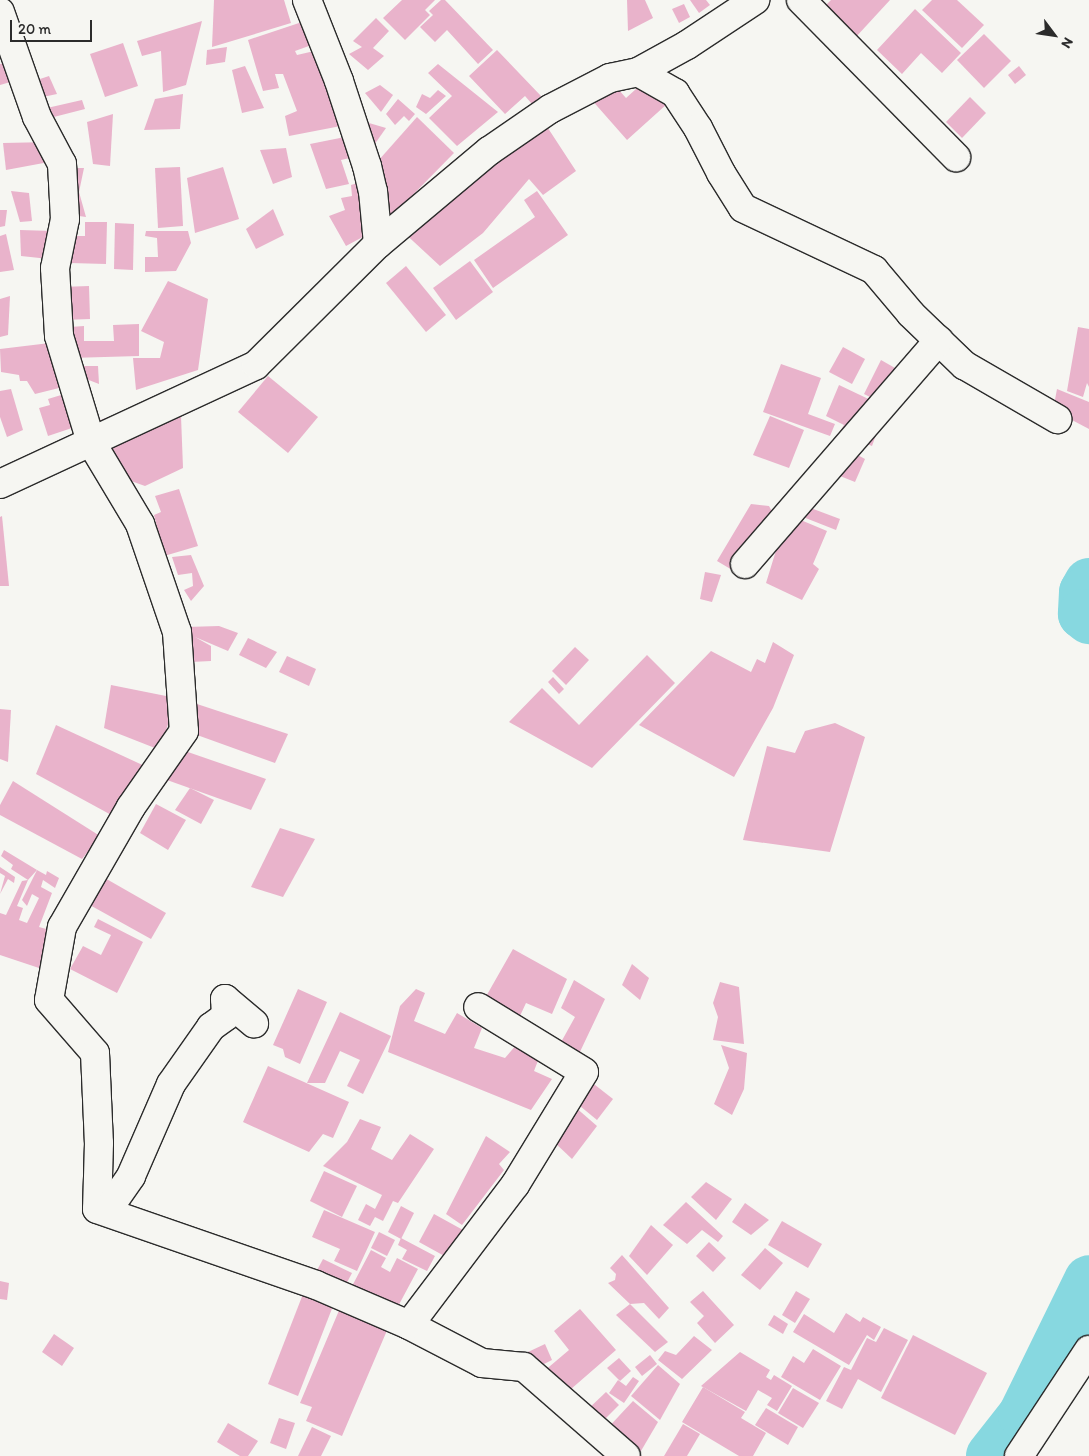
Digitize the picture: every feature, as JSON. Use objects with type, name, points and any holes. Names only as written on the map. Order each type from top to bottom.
[{"type":"street","points":[[307,0],[339,81],[368,166],[373,191],[378,244]]},
{"type":"street","points":[[0,484],[256,365],[378,244],[489,150],[550,109],[610,78],[638,72],[687,45],[754,0]]},
{"type":"street","points":[[801,0],[956,157]]},
{"type":"street","points":[[0,12],[37,117],[62,164],[65,219],[55,268],[59,336],[91,442],[140,524],[177,632],[184,731],[131,807],[62,927],[49,1000],[94,1053],[99,1143],[97,1209],[316,1285],[409,1325],[482,1363],[524,1367],[626,1456]]},
{"type":"street","points":[[638,72],[675,93],[698,128],[721,173],[743,208],[874,270],[911,314],[964,365],[1057,419]]},
{"type":"street","points":[[745,564],[938,340]]},
{"type":"street","points":[[111,1205],[132,1176],[171,1084],[211,1027],[226,1016],[225,1000],[254,1023]]},
{"type":"street","points":[[409,1325],[515,1185],[584,1072],[478,1007]]},
{"type":"street","points":[[1019,1456],[1089,1350]]},
{"type":"building","points":[[214,0],[284,0],[291,23],[212,47]]},
{"type":"building","points":[[402,0],[435,0],[425,10],[430,15],[405,40],[383,18]]},
{"type":"building","points":[[441,0],[445,0],[493,50],[478,64],[447,30],[435,42],[420,27],[433,15],[429,11]]},
{"type":"building","points":[[627,0],[645,0],[653,18],[628,31]]},
{"type":"building","points":[[690,0],[706,0],[710,5],[699,13]]},
{"type":"building","points":[[831,0],[890,0],[855,38],[823,8]]},
{"type":"building","points":[[932,0],[957,0],[984,25],[962,48],[922,10]]},
{"type":"building","points":[[684,4],[690,17],[679,23],[672,9]]},
{"type":"building","points":[[915,9],[961,53],[942,73],[921,53],[902,74],[877,50]]},
{"type":"building","points":[[376,18],[389,31],[373,48],[384,56],[368,70],[349,54],[362,47],[353,41]]},
{"type":"building","points":[[311,19],[320,42],[295,51],[297,55],[323,49],[346,125],[289,136],[285,116],[297,111],[283,74],[275,74],[279,88],[263,91],[248,40]]},
{"type":"building","points":[[202,21],[186,85],[163,92],[161,51],[142,56],[137,41]]},
{"type":"building","points":[[984,34],[1011,61],[984,88],[957,60]]},
{"type":"building","points":[[123,43],[138,86],[105,97],[90,54]]},
{"type":"building","points":[[227,47],[225,62],[206,65],[207,50]]},
{"type":"building","points":[[497,50],[541,96],[532,104],[525,96],[505,114],[469,76]]},
{"type":"building","points":[[11,62],[14,81],[0,85],[0,64]]},
{"type":"building","points":[[438,64],[498,112],[457,146],[429,118],[452,96],[428,73]]},
{"type":"building","points":[[245,66],[264,108],[242,113],[232,70]]},
{"type":"building","points":[[1019,66],[1026,75],[1015,84],[1008,75]]},
{"type":"building","points":[[49,76],[57,94],[38,98],[31,82]]},
{"type":"building","points":[[610,80],[626,98],[646,80],[667,104],[627,140],[590,98]]},
{"type":"building","points":[[380,85],[393,95],[381,112],[365,93]]},
{"type":"building","points":[[438,90],[446,96],[426,114],[416,107],[422,94],[430,98]]},
{"type":"building","points":[[183,94],[180,129],[144,130],[155,99]]},
{"type":"building","points":[[970,97],[986,113],[962,138],[946,122]]},
{"type":"building","points":[[398,99],[415,114],[409,121],[404,116],[395,125],[386,114]]},
{"type":"building","points":[[82,100],[85,109],[46,119],[47,108]]},
{"type":"building","points":[[113,114],[110,166],[93,164],[87,122]]},
{"type":"building","points":[[417,117],[454,153],[389,219],[370,170]]},
{"type":"building","points":[[542,119],[576,171],[543,195],[529,179],[483,233],[440,266],[400,229]]},
{"type":"building","points":[[369,123],[386,128],[372,148]]},
{"type":"building","points":[[350,136],[354,157],[341,160],[349,184],[326,189],[310,144]]},
{"type":"building","points":[[50,142],[49,162],[6,170],[3,143]]},
{"type":"building","points":[[286,148],[292,177],[273,184],[260,150]]},
{"type":"building","points":[[180,167],[183,226],[158,228],[155,168]]},
{"type":"building","points":[[223,167],[239,219],[195,233],[187,178]]},
{"type":"building","points":[[62,168],[84,168],[79,192],[86,217],[65,214]]},
{"type":"building","points":[[361,182],[372,232],[346,246],[329,216],[345,210],[341,198],[352,196],[351,185]]},
{"type":"building","points":[[11,191],[29,193],[32,221],[20,222]]},
{"type":"building","points":[[537,191],[568,235],[493,288],[474,260],[535,217],[524,200]]},
{"type":"building","points":[[273,209],[284,235],[256,249],[246,229]]},
{"type":"building","points":[[0,210],[7,210],[5,226],[0,227]]},
{"type":"building","points":[[85,222],[107,222],[106,264],[70,263],[71,236],[85,236]]},
{"type":"building","points":[[115,223],[134,224],[133,270],[114,269]]},
{"type":"building","points":[[20,230],[53,231],[49,259],[21,256]]},
{"type":"building","points":[[146,231],[188,231],[191,243],[176,271],[145,272],[145,257],[158,257],[157,238],[145,236]]},
{"type":"building","points":[[6,234],[14,270],[0,272],[0,236]]},
{"type":"building","points":[[470,261],[493,292],[456,320],[433,288]]},
{"type":"building","points":[[406,266],[446,315],[426,332],[386,283]]},
{"type":"building","points":[[168,281],[208,299],[198,370],[136,390],[133,358],[160,358],[164,342],[141,331]]},
{"type":"building","points":[[89,286],[90,319],[62,320],[61,287]]},
{"type":"building","points":[[10,296],[8,335],[0,337],[0,299]]},
{"type":"building","points":[[139,324],[139,356],[70,358],[70,327],[84,326],[84,341],[114,341],[113,325]]},
{"type":"building","points":[[1078,327],[1089,329],[1089,387],[1087,383],[1083,397],[1067,391]]},
{"type":"building","points":[[58,342],[67,368],[59,388],[35,394],[27,381],[20,381],[19,375],[1,372],[0,349]]},
{"type":"building","points":[[843,347],[865,359],[852,384],[829,372]]},
{"type":"building","points":[[881,360],[895,368],[878,401],[864,394]]},
{"type":"building","points":[[781,364],[821,378],[808,414],[835,424],[830,436],[763,412]]},
{"type":"building","points":[[80,366],[98,366],[99,384],[81,377]]},
{"type":"building","points":[[268,376],[318,417],[288,453],[238,412]]},
{"type":"building","points":[[839,385],[879,404],[869,430],[876,435],[872,446],[865,443],[861,452],[836,438],[844,425],[826,416]]},
{"type":"building","points":[[11,389],[23,430],[7,437],[0,417],[0,391]]},
{"type":"building","points":[[1057,389],[1089,402],[1089,429],[1053,410]]},
{"type":"building","points":[[180,390],[183,468],[145,486],[131,481],[90,424]]},
{"type":"building","points":[[71,392],[81,425],[48,436],[39,408],[50,405],[48,399]]},
{"type":"building","points":[[770,416],[804,430],[789,468],[753,455]]},
{"type":"building","points":[[852,452],[865,459],[855,482],[840,476]]},
{"type":"building","points":[[179,489],[198,546],[154,559],[145,531],[157,527],[154,515],[161,512],[155,496]]},
{"type":"building","points":[[751,504],[769,506],[776,519],[784,513],[827,531],[813,564],[819,569],[802,600],[766,583],[782,531],[739,574],[717,561]]},
{"type":"building","points":[[808,507],[840,519],[836,530],[803,517]]},
{"type":"building","points":[[2,516],[9,586],[0,586],[0,517]]},
{"type":"building","points":[[191,555],[204,586],[191,601],[184,590],[193,586],[192,573],[178,575],[172,557]]},
{"type":"building","points":[[705,572],[721,575],[712,602],[700,599]]},
{"type":"building","points":[[219,626],[238,633],[228,651],[195,637],[211,646],[211,661],[191,662],[186,627]]},
{"type":"building","points":[[248,638],[277,652],[266,668],[239,655]]},
{"type":"building","points":[[773,642],[794,655],[773,708],[734,777],[639,725],[711,651],[751,672],[757,659],[765,663]]},
{"type":"building","points":[[575,647],[589,660],[566,685],[552,671]]},
{"type":"building","points":[[647,655],[675,683],[592,768],[509,722],[542,688],[579,725]]},
{"type":"building","points":[[287,656],[316,669],[309,686],[279,672]]},
{"type":"building","points":[[553,677],[564,689],[559,694],[548,682]]},
{"type":"building","points":[[111,685],[176,698],[160,750],[104,728]]},
{"type":"building","points":[[197,704],[288,734],[275,763],[186,731]]},
{"type":"building","points":[[0,709],[11,710],[8,762],[0,759]]},
{"type":"building","points":[[835,723],[865,737],[830,852],[743,840],[767,746],[795,753],[805,731]]},
{"type":"building","points":[[56,725],[149,768],[115,817],[36,774]]},
{"type":"building","points":[[178,751],[185,751],[266,779],[251,810],[167,780]]},
{"type":"building","points":[[13,781],[100,836],[82,859],[0,815],[0,805]]},
{"type":"building","points":[[190,788],[214,800],[201,824],[175,810]]},
{"type":"building","points":[[156,804],[186,820],[168,850],[140,833]]},
{"type":"building","points":[[280,828],[315,839],[283,897],[251,887]]},
{"type":"building","points":[[4,850],[37,870],[28,880],[11,869],[13,865],[1,856]]},
{"type":"building","points":[[0,867],[15,877],[14,883],[8,879],[0,894],[5,876],[0,873]]},
{"type":"building","points":[[37,870],[46,875],[47,871],[59,878],[55,888],[43,880],[41,887],[52,893],[39,927],[50,930],[39,968],[0,955],[0,913],[6,915],[22,881],[28,880],[17,906],[23,908],[19,920],[27,923],[39,898],[32,894],[27,906],[22,900]]},
{"type":"building","points":[[103,877],[166,913],[151,939],[88,904]]},
{"type":"building","points":[[98,919],[143,942],[117,993],[70,969],[83,946],[101,955],[111,935],[94,927]]},
{"type":"building","points":[[513,949],[567,979],[552,1014],[526,1003],[519,1018],[484,1000]]},
{"type":"building","points":[[632,964],[649,978],[640,1000],[622,985]]},
{"type":"building","points":[[574,980],[605,999],[578,1056],[560,1044],[575,1017],[561,1008]]},
{"type":"building","points":[[720,982],[739,987],[744,1044],[713,1040],[718,1017],[713,1003]]},
{"type":"building","points":[[298,989],[327,1002],[300,1064],[285,1057],[283,1049],[273,1045]]},
{"type":"building","points":[[416,989],[425,993],[414,1021],[445,1034],[457,1013],[482,1028],[474,1048],[505,1058],[517,1044],[539,1058],[534,1071],[552,1079],[531,1110],[388,1052],[400,1006]]},
{"type":"building","points":[[340,1012],[391,1036],[363,1094],[347,1086],[360,1060],[340,1051],[325,1083],[307,1083]]},
{"type":"building","points":[[721,1045],[747,1053],[744,1089],[732,1115],[714,1104],[729,1068]]},
{"type":"building","points":[[268,1066],[349,1102],[333,1138],[323,1134],[309,1152],[243,1122]]},
{"type":"building","points":[[590,1081],[613,1099],[597,1120],[580,1106]]},
{"type":"building","points":[[574,1106],[597,1126],[572,1159],[553,1141]]},
{"type":"building","points":[[360,1119],[381,1127],[371,1149],[392,1160],[410,1134],[434,1149],[398,1203],[393,1201],[383,1221],[375,1217],[370,1226],[358,1220],[366,1204],[375,1209],[382,1195],[323,1166],[347,1142]]},
{"type":"building","points":[[486,1136],[510,1152],[499,1164],[504,1170],[462,1225],[446,1214]]},
{"type":"building","points":[[324,1171],[357,1186],[342,1217],[310,1201]]},
{"type":"building","points":[[706,1182],[732,1199],[716,1220],[691,1197]]},
{"type":"building","points":[[686,1202],[723,1236],[718,1242],[702,1230],[687,1244],[663,1225]]},
{"type":"building","points":[[745,1203],[769,1220],[751,1235],[732,1222]]},
{"type":"building","points":[[401,1206],[414,1213],[401,1239],[388,1232]]},
{"type":"building","points":[[324,1210],[375,1232],[357,1271],[334,1261],[340,1249],[312,1237]]},
{"type":"building","points":[[434,1214],[463,1230],[448,1258],[419,1242]]},
{"type":"building","points":[[782,1221],[822,1244],[808,1268],[768,1245]]},
{"type":"building","points":[[651,1225],[673,1245],[647,1275],[629,1256]]},
{"type":"building","points":[[379,1232],[395,1240],[387,1256],[371,1248]]},
{"type":"building","points":[[401,1238],[435,1256],[427,1271],[402,1259],[407,1250],[398,1245]]},
{"type":"building","points":[[709,1242],[726,1258],[713,1272],[696,1256]]},
{"type":"building","points":[[765,1248],[783,1263],[760,1290],[741,1275]]},
{"type":"building","points":[[371,1250],[386,1258],[381,1267],[390,1272],[397,1258],[418,1269],[395,1312],[350,1290]]},
{"type":"building","points":[[622,1255],[669,1308],[659,1319],[644,1303],[630,1304],[608,1283],[615,1280],[616,1274],[610,1268]]},
{"type":"building","points":[[323,1259],[352,1273],[343,1290],[314,1276]]},
{"type":"building","points":[[0,1281],[9,1283],[7,1300],[0,1299]]},
{"type":"building","points":[[703,1291],[734,1325],[715,1343],[697,1323],[704,1316],[690,1302]]},
{"type":"building","points":[[796,1291],[810,1299],[795,1323],[782,1315]]},
{"type":"building","points":[[303,1294],[333,1306],[298,1396],[268,1384]]},
{"type":"building","points":[[343,1301],[391,1321],[342,1436],[306,1421],[312,1407],[300,1403]]},
{"type":"building","points":[[630,1304],[668,1342],[655,1352],[616,1315]]},
{"type":"building","points":[[580,1309],[616,1350],[563,1396],[543,1372],[569,1350],[554,1331]]},
{"type":"building","points":[[846,1313],[860,1322],[863,1317],[881,1327],[874,1340],[867,1335],[849,1365],[793,1332],[804,1314],[834,1333]]},
{"type":"building","points":[[774,1315],[788,1324],[783,1334],[768,1325]]},
{"type":"building","points":[[884,1328],[908,1340],[881,1392],[858,1379],[842,1409],[826,1401],[844,1367],[851,1370],[867,1338],[876,1342]]},
{"type":"building","points":[[54,1334],[74,1348],[62,1366],[42,1352]]},
{"type":"building","points":[[913,1335],[987,1373],[955,1435],[881,1398]]},
{"type":"building","points":[[694,1336],[712,1350],[682,1379],[658,1360],[665,1351],[676,1355]]},
{"type":"building","points":[[545,1344],[552,1360],[536,1368],[528,1352]]},
{"type":"building","points":[[813,1349],[841,1366],[820,1400],[781,1377],[793,1356],[804,1363]]},
{"type":"building","points":[[740,1352],[770,1370],[766,1377],[771,1380],[774,1375],[792,1386],[777,1411],[767,1405],[772,1398],[758,1390],[746,1411],[701,1386]]},
{"type":"building","points":[[650,1355],[657,1364],[642,1376],[635,1367]]},
{"type":"building","points":[[619,1358],[631,1371],[620,1381],[607,1368]]},
{"type":"building","points":[[658,1365],[680,1384],[660,1420],[631,1396]]},
{"type":"building","points":[[633,1377],[639,1381],[624,1403],[609,1393],[618,1380],[626,1386]]},
{"type":"building","points":[[703,1387],[745,1412],[741,1418],[766,1433],[753,1456],[739,1456],[682,1422]]},
{"type":"building","points":[[793,1388],[819,1403],[803,1428],[778,1413]]},
{"type":"building","points":[[606,1392],[619,1405],[598,1426],[585,1412]]},
{"type":"building","points":[[633,1401],[658,1422],[638,1456],[604,1432]]},
{"type":"building","points":[[766,1408],[798,1427],[788,1445],[755,1425]]},
{"type":"building","points":[[279,1418],[295,1423],[286,1449],[270,1443]]},
{"type":"building","points":[[228,1423],[258,1441],[248,1456],[240,1456],[217,1442]]},
{"type":"building","points":[[683,1424],[700,1434],[687,1456],[664,1456]]},
{"type":"building","points":[[312,1427],[331,1436],[321,1456],[298,1456]]},
{"type":"waterway","points":[[1089,583],[1084,592],[1083,614],[1089,619]]},
{"type":"waterway","points":[[991,1456],[1023,1415],[1089,1280]]}]
